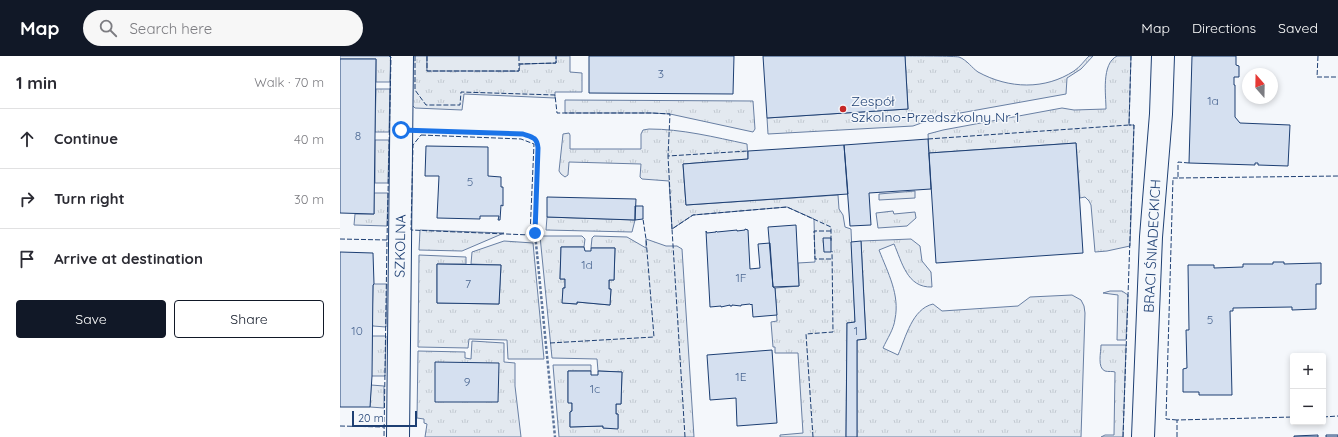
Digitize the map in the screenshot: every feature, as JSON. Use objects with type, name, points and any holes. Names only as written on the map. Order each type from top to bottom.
[{"type":"street","name":"SZKOLNA","points":[[398,437],[402,56]]},
{"type":"street","name":"BRACI ŚNIADECKICH","points":[[1144,437],[1151,237],[1161,114],[1163,56]]},
{"type":"path","points":[[401,130],[523,134],[532,137],[537,142],[535,233],[555,437]]},
{"type":"green space","points":[[340,56],[391,57],[390,82],[376,82],[376,59],[340,59]]},
{"type":"green space","points":[[410,56],[427,56],[427,70],[518,71],[519,64],[556,63],[556,56],[570,56],[570,72],[582,73],[582,92],[555,92],[555,98],[464,94],[462,110],[415,108],[411,104]]},
{"type":"green space","points":[[427,56],[556,56],[556,63],[520,64],[519,71],[427,71]]},
{"type":"green space","points":[[905,56],[959,57],[978,72],[990,78],[1002,82],[1027,85],[1051,82],[1063,77],[1080,66],[1089,56],[1093,56],[1081,69],[1067,78],[1066,94],[938,117],[913,126],[768,134],[767,118],[908,109]]},
{"type":"green space","points":[[1117,56],[1131,56],[1129,125],[1134,125],[1130,246],[1095,252],[1091,205],[1085,197],[1080,198],[1076,143],[929,153],[928,134],[943,130],[1062,108],[1074,110],[1106,109],[1106,73],[1112,60]]},
{"type":"green space","points":[[376,89],[390,89],[389,132],[375,132]]},
{"type":"green space","points":[[565,100],[753,101],[755,129],[753,132],[670,114],[565,113]]},
{"type":"green space","points":[[649,129],[686,132],[747,144],[748,159],[683,164],[686,205],[838,195],[839,209],[843,215],[845,227],[851,229],[855,322],[847,323],[846,437],[780,437],[780,435],[803,433],[798,353],[775,353],[775,347],[773,347],[771,322],[777,321],[775,288],[799,286],[798,263],[815,262],[814,219],[787,207],[693,215],[672,229],[669,181],[642,179],[640,177],[641,164],[569,162],[568,175],[565,177],[559,171],[563,134],[569,133],[570,135],[570,149],[641,149],[641,134],[643,130]]},
{"type":"green space","points":[[375,140],[389,140],[388,183],[375,183]]},
{"type":"green space","points":[[915,191],[915,198],[879,200],[879,194]]},
{"type":"green space","points":[[374,193],[388,193],[387,226],[354,225],[355,214],[374,214]]},
{"type":"green space","points":[[893,211],[894,214],[915,212],[916,218],[907,226],[878,228],[876,213]]},
{"type":"green space","points":[[547,217],[635,220],[632,232],[546,230]]},
{"type":"green space","points":[[420,230],[504,233],[462,251],[419,250]]},
{"type":"green space","points":[[540,236],[582,236],[585,239],[584,247],[561,247],[560,279],[565,279],[565,288],[563,288],[563,303],[577,304],[577,302],[610,305],[611,289],[609,289],[609,280],[614,280],[615,248],[591,248],[592,238],[594,236],[627,237],[646,248],[646,239],[666,246],[677,246],[682,249],[694,437],[559,437],[553,365],[591,365],[591,371],[568,371],[568,402],[572,403],[572,411],[570,412],[570,427],[603,426],[603,428],[618,428],[616,404],[621,404],[622,372],[598,371],[597,359],[552,358]]},
{"type":"green space","points":[[911,239],[920,246],[922,261],[931,272],[932,287],[924,286],[911,279],[903,266],[894,244],[879,250],[895,293],[896,301],[894,323],[883,348],[898,355],[907,332],[915,318],[926,307],[933,304],[942,311],[1018,306],[1030,297],[1072,295],[1081,300],[1085,313],[1081,437],[857,437],[857,340],[866,339],[861,241]]},
{"type":"green space","points":[[504,241],[533,243],[544,359],[508,359],[507,340],[469,339],[468,348],[418,347],[419,255],[466,257],[466,264],[437,264],[437,303],[499,304],[501,265],[471,264],[472,252]]},
{"type":"green space","points":[[374,284],[387,284],[386,327],[373,326],[372,324]]},
{"type":"green space","points":[[1110,291],[1122,291],[1128,295],[1126,340],[1117,340],[1118,295],[1103,293]]},
{"type":"green space","points":[[372,336],[386,336],[385,376],[371,376]]},
{"type":"green space","points":[[472,341],[504,343],[504,362],[515,363],[515,386],[521,437],[425,437],[427,424],[424,423],[424,419],[417,418],[418,351],[465,352],[465,358],[471,359]]},
{"type":"green space","points":[[1101,345],[1126,345],[1123,437],[1101,437],[1105,435],[1114,435],[1115,372],[1105,371],[1101,367]]},
{"type":"green space","points":[[371,385],[384,386],[384,408],[370,407]]},
{"type":"building","points":[[589,56],[734,56],[733,94],[589,93]]},
{"type":"building","points":[[763,56],[905,56],[908,109],[767,118]]},
{"type":"building","points":[[1192,56],[1236,56],[1236,65],[1239,66],[1239,77],[1234,77],[1235,117],[1240,123],[1290,125],[1288,166],[1258,165],[1258,163],[1255,163],[1255,165],[1189,163]]},
{"type":"building","points":[[340,59],[376,59],[374,214],[340,213]]},
{"type":"building","points":[[928,139],[931,189],[869,193],[871,225],[850,226],[844,145]]},
{"type":"building","points":[[1076,143],[1083,253],[936,263],[929,153]]},
{"type":"building","points":[[844,145],[848,194],[686,205],[683,164],[748,159],[748,151]]},
{"type":"building","points":[[426,146],[488,147],[488,176],[501,177],[501,187],[503,187],[503,206],[501,205],[500,220],[498,220],[499,216],[480,216],[480,219],[437,218],[439,176],[425,176]]},
{"type":"building","points":[[547,197],[636,199],[635,220],[547,217]]},
{"type":"building","points":[[635,206],[643,206],[643,219],[635,220]]},
{"type":"building","points":[[796,225],[799,286],[773,287],[768,227]]},
{"type":"building","points":[[745,229],[748,230],[750,269],[760,268],[758,244],[770,243],[773,287],[775,288],[777,315],[753,317],[752,304],[741,306],[730,305],[710,307],[706,231],[707,233]]},
{"type":"building","points":[[823,238],[831,238],[831,252],[824,252]]},
{"type":"building","points":[[861,241],[866,339],[857,340],[857,437],[846,437],[847,323],[855,322],[851,242]]},
{"type":"building","points":[[561,247],[584,247],[585,251],[591,251],[591,248],[615,248],[614,280],[609,280],[609,289],[611,289],[610,305],[577,302],[577,304],[562,303],[565,279],[560,279]]},
{"type":"building","points":[[340,252],[373,253],[374,284],[370,407],[340,407]]},
{"type":"building","points":[[1273,262],[1284,262],[1284,264],[1321,263],[1321,284],[1316,284],[1316,309],[1292,310],[1292,307],[1233,308],[1233,311],[1230,311],[1232,395],[1199,395],[1199,392],[1183,392],[1183,369],[1187,368],[1186,330],[1189,330],[1188,265],[1214,265],[1214,268],[1243,267],[1243,264],[1273,264]]},
{"type":"building","points":[[437,264],[501,265],[499,304],[437,303]]},
{"type":"building","points":[[772,350],[777,423],[737,426],[736,398],[710,400],[707,355]]},
{"type":"building","points":[[435,362],[499,363],[498,402],[435,402]]},
{"type":"building","points":[[568,371],[591,371],[591,375],[598,375],[598,371],[622,372],[621,404],[616,404],[618,429],[603,428],[603,426],[570,427],[570,412],[572,411],[572,403],[568,403]]},
{"type":"building","points":[[1318,435],[1318,437],[1294,437],[1294,436]]},
{"type":"building","points":[[1326,435],[1338,435],[1338,437],[1326,437]]},
{"type":"fence","points":[[387,240],[391,57],[389,56]]},
{"type":"fence","points":[[415,56],[415,90],[426,105],[460,105],[461,92],[555,95],[557,113],[670,114],[668,156]]},
{"type":"fence","points":[[427,56],[427,71],[519,71],[519,64]]},
{"type":"fence","points":[[519,56],[519,64],[556,63],[556,56]]},
{"type":"fence","points":[[928,139],[1129,125],[1131,56]]},
{"type":"fence","points":[[1318,56],[1317,77],[1338,77]]},
{"type":"fence","points":[[1123,437],[1134,125],[1129,125]]},
{"type":"fence","points":[[421,135],[521,139],[534,144],[530,235],[411,230],[413,145],[421,135]]},
{"type":"fence","points":[[672,229],[668,156],[748,151]]},
{"type":"fence","points":[[1189,163],[1178,162],[1178,178],[1338,176]]},
{"type":"fence","points":[[1177,420],[1166,419],[1173,178],[1178,178]]},
{"type":"fence","points":[[685,437],[672,229],[693,215],[787,207],[831,227],[831,241]]},
{"type":"fence","points":[[550,343],[654,337],[643,219]]},
{"type":"fence","points":[[831,231],[814,231],[815,259],[832,259]]},
{"type":"fence","points":[[340,239],[387,240],[384,437]]},
{"type":"fence","points":[[813,437],[806,334],[833,332],[832,251]]},
{"type":"fence","points":[[1326,417],[1338,416]]},
{"type":"fence","points":[[1177,437],[1177,420],[1290,417]]},
{"type":"fence","points":[[340,426],[384,427]]},
{"type":"place","name":"Zespół Szkolno-Przedszkolny Nr 1","points":[[843,109]]},
{"type":"route","points":[[401,130],[523,134],[532,137],[537,142],[538,148],[535,233]]}]
